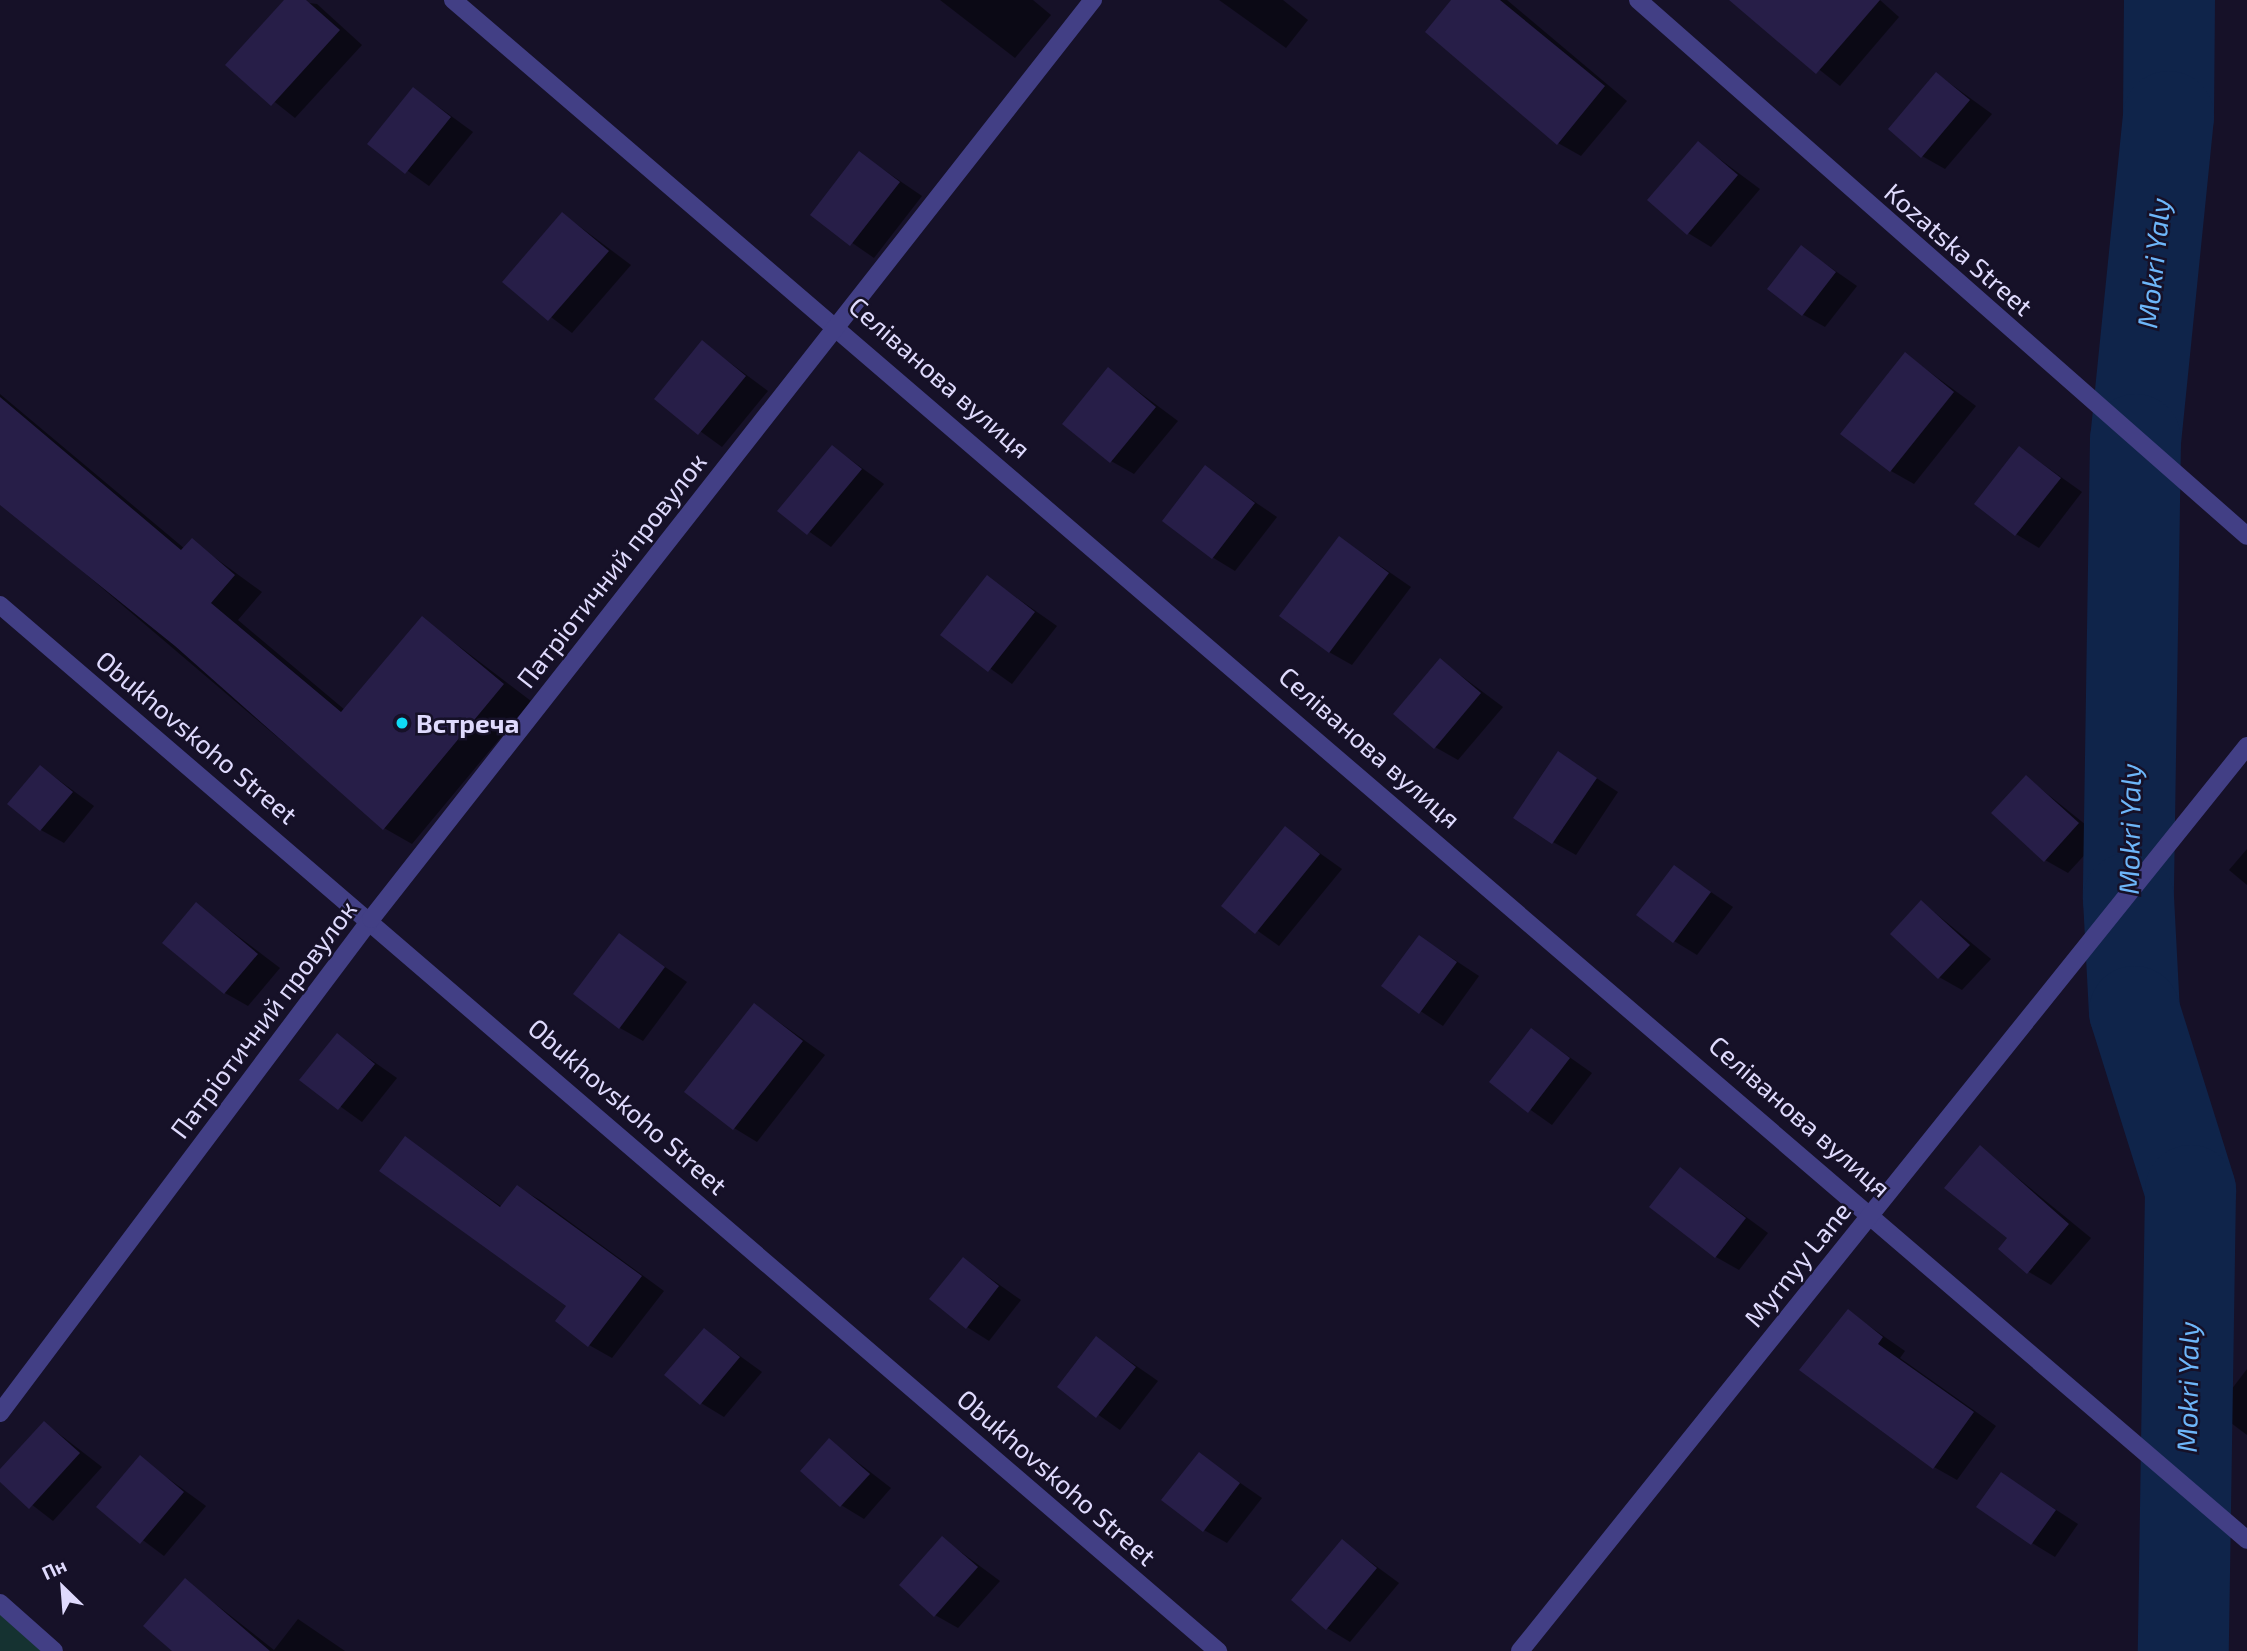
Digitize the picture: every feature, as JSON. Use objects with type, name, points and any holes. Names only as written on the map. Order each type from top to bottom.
[{"type":"street","name":"Селіванова вулиця","points":[[453,0],[838,324],[1872,1212],[2247,1540]]},
{"type":"street","name":"Патріотичний провулок","points":[[0,1413],[371,919],[1093,0]]},
{"type":"street","name":"Kozatska Street","points":[[1638,0],[2247,536]]},
{"type":"street","name":"Obukhovskoho Street","points":[[0,605],[371,919],[1218,1651]]},
{"type":"street","name":"Myrnyy Lane","points":[[1520,1651],[2247,746]]},
{"type":"street","points":[[0,1603],[54,1651]]},
{"type":"green space","points":[[0,1603],[54,1651],[0,1651]]},
{"type":"building","points":[[284,0],[306,0],[340,30],[271,106],[225,65]]},
{"type":"building","points":[[1451,0],[1500,0],[1605,86],[1557,145],[1425,32]]},
{"type":"building","points":[[1729,0],[1880,0],[1816,74]]},
{"type":"building","points":[[1936,72],[1970,100],[1921,158],[1888,129]]},
{"type":"building","points":[[413,87],[451,117],[405,174],[367,144]]},
{"type":"building","points":[[1698,141],[1738,175],[1687,235],[1647,200]]},
{"type":"building","points":[[859,151],[900,182],[850,246],[810,215]]},
{"type":"building","points":[[562,212],[609,251],[548,321],[502,282]]},
{"type":"building","points":[[1801,245],[1836,272],[1802,316],[1767,289]]},
{"type":"building","points":[[702,340],[746,376],[698,435],[654,399]]},
{"type":"building","points":[[1905,352],[1954,392],[1890,472],[1840,434]]},
{"type":"building","points":[[1108,367],[1156,407],[1110,463],[1062,424]]},
{"type":"building","points":[[0,397],[181,550],[192,538],[235,575],[211,603],[341,712],[422,616],[504,684],[383,830],[175,646],[0,505]]},
{"type":"building","points":[[832,445],[862,469],[807,535],[777,511]]},
{"type":"building","points":[[2019,446],[2061,478],[2015,536],[1974,504]]},
{"type":"building","points":[[1205,465],[1255,503],[1212,559],[1162,521]]},
{"type":"building","points":[[1339,536],[1389,573],[1329,653],[1279,616]]},
{"type":"building","points":[[987,575],[1035,612],[988,672],[940,635]]},
{"type":"building","points":[[1440,658],[1481,693],[1434,749],[1393,714]]},
{"type":"building","points":[[1558,751],[1597,778],[1552,844],[1513,818]]},
{"type":"building","points":[[40,765],[73,792],[40,831],[7,804]]},
{"type":"building","points":[[2026,775],[2079,823],[2044,862],[1991,813]]},
{"type":"building","points":[[1285,826],[1320,854],[1255,934],[1221,906]]},
{"type":"building","points":[[1674,865],[1711,892],[1673,943],[1636,915]]},
{"type":"building","points":[[1921,900],[1970,945],[1938,979],[1890,934]]},
{"type":"building","points":[[196,902],[258,954],[224,994],[162,943]]},
{"type":"building","points":[[619,933],[665,967],[619,1029],[573,994]]},
{"type":"building","points":[[1419,935],[1457,962],[1419,1014],[1381,986]]},
{"type":"building","points":[[754,1003],[803,1041],[733,1130],[684,1092]]},
{"type":"building","points":[[1531,1028],[1570,1058],[1528,1113],[1489,1082]]},
{"type":"building","points":[[337,1033],[375,1064],[338,1110],[299,1080]]},
{"type":"building","points":[[405,1136],[500,1207],[517,1185],[642,1276],[588,1347],[555,1321],[566,1306],[379,1171]]},
{"type":"building","points":[[1980,1145],[2069,1224],[2027,1274],[1998,1249],[2007,1238],[1944,1188]]},
{"type":"building","points":[[1680,1167],[1746,1218],[1715,1258],[1649,1207]]},
{"type":"building","points":[[963,1257],[999,1286],[966,1329],[929,1299]]},
{"type":"building","points":[[1848,1309],[1883,1337],[1878,1344],[1974,1412],[1933,1469],[1799,1370]]},
{"type":"building","points":[[704,1328],[740,1357],[700,1405],[664,1375]]},
{"type":"building","points":[[1096,1336],[1136,1367],[1096,1418],[1057,1387]]},
{"type":"building","points":[[44,1421],[80,1453],[29,1509],[0,1482],[0,1469]]},
{"type":"building","points":[[829,1438],[870,1474],[840,1507],[800,1471]]},
{"type":"building","points":[[1199,1452],[1240,1483],[1203,1532],[1161,1500]]},
{"type":"building","points":[[140,1455],[184,1492],[140,1544],[96,1507]]},
{"type":"building","points":[[2001,1472],[2056,1510],[2031,1545],[1976,1507]]},
{"type":"building","points":[[942,1536],[978,1567],[934,1617],[899,1585]]},
{"type":"building","points":[[1342,1539],[1377,1568],[1326,1630],[1291,1600]]},
{"type":"building","points":[[185,1578],[270,1651],[172,1651],[143,1626]]},
{"type":"waterway","name":"Mokri Yaly","points":[[2169,0],[2168,116],[2135,439],[2128,898],[2134,1011],[2190,1190],[2183,1651]]},
{"type":"place","name":"Встреча","points":[[402,723]]}]
